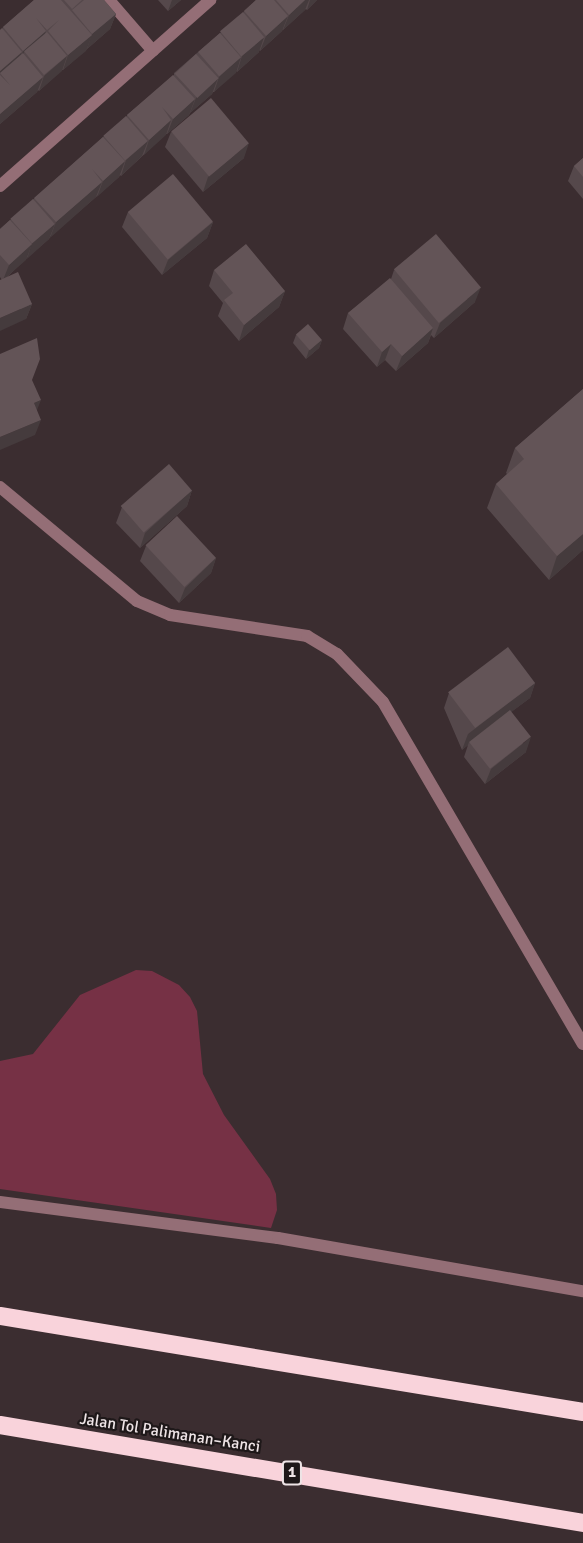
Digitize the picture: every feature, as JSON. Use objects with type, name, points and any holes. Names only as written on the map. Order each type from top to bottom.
[{"type":"highway","points":[[0,1316],[583,1413]]},
{"type":"highway","name":"Jalan Tol Palimanan–Kanci","points":[[0,1425],[583,1523]]},
{"type":"street","points":[[109,0],[153,51]]},
{"type":"street","points":[[0,186],[210,0]]},
{"type":"street","points":[[0,487],[137,601],[170,615],[307,636],[337,654],[383,702],[583,1044]]},
{"type":"street","points":[[0,1202],[278,1238],[583,1291]]},
{"type":"shaded area","points":[[136,970],[152,971],[179,985],[190,997],[197,1011],[203,1074],[224,1115],[270,1179],[276,1194],[277,1210],[271,1228],[0,1189],[0,1061],[33,1054],[80,995]]},
{"type":"building","points":[[34,0],[61,0],[92,35],[68,55],[48,31],[59,20],[47,30],[36,18],[46,31],[23,51],[3,27]]},
{"type":"building","points":[[64,0],[82,0],[72,9]]},
{"type":"building","points":[[84,0],[104,0],[116,14],[92,34],[72,10]]},
{"type":"building","points":[[256,0],[274,0],[288,16],[266,36],[244,11]]},
{"type":"building","points":[[276,0],[305,0],[289,15]]},
{"type":"building","points":[[243,12],[264,37],[241,57],[220,31]]},
{"type":"building","points":[[2,28],[22,52],[0,71],[0,30]]},
{"type":"building","points":[[47,32],[67,56],[44,75],[24,51]]},
{"type":"building","points":[[220,33],[241,57],[219,76],[198,52]]},
{"type":"building","points":[[23,53],[43,77],[0,114],[0,75],[10,85],[0,73]]},
{"type":"building","points":[[196,54],[219,78],[197,98],[175,74]]},
{"type":"building","points":[[173,75],[195,99],[173,119],[162,107],[171,120],[149,140],[127,115]]},
{"type":"building","points":[[211,98],[249,143],[209,177],[171,131]]},
{"type":"building","points":[[126,116],[148,141],[125,161],[103,136]]},
{"type":"building","points":[[103,137],[125,161],[103,181],[92,169],[102,182],[56,222],[34,198]]},
{"type":"building","points":[[583,158],[583,177],[574,166]]},
{"type":"building","points":[[173,174],[213,221],[168,259],[128,212]]},
{"type":"building","points":[[33,199],[55,224],[32,244],[10,219]]},
{"type":"building","points":[[10,220],[32,244],[9,265],[0,255],[0,229]]},
{"type":"building","points":[[436,234],[481,288],[439,323],[394,269]]},
{"type":"building","points":[[246,244],[285,291],[244,325],[224,300],[233,293],[214,270]]},
{"type":"building","points":[[18,272],[32,304],[0,318],[0,280]]},
{"type":"building","points":[[390,278],[433,328],[402,356],[391,344],[382,352],[348,313]]},
{"type":"building","points":[[308,324],[322,340],[310,350],[296,334]]},
{"type":"building","points":[[37,338],[40,359],[32,380],[41,400],[34,403],[41,420],[0,437],[0,354]]},
{"type":"building","points":[[583,389],[583,534],[557,556],[496,484],[524,459],[515,448]]},
{"type":"building","points":[[169,464],[192,490],[144,532],[121,506]]},
{"type":"building","points":[[177,516],[216,558],[184,587],[146,545]]},
{"type":"building","points":[[508,647],[535,683],[475,728],[448,692]]},
{"type":"building","points":[[510,710],[531,737],[490,769],[469,742]]}]
